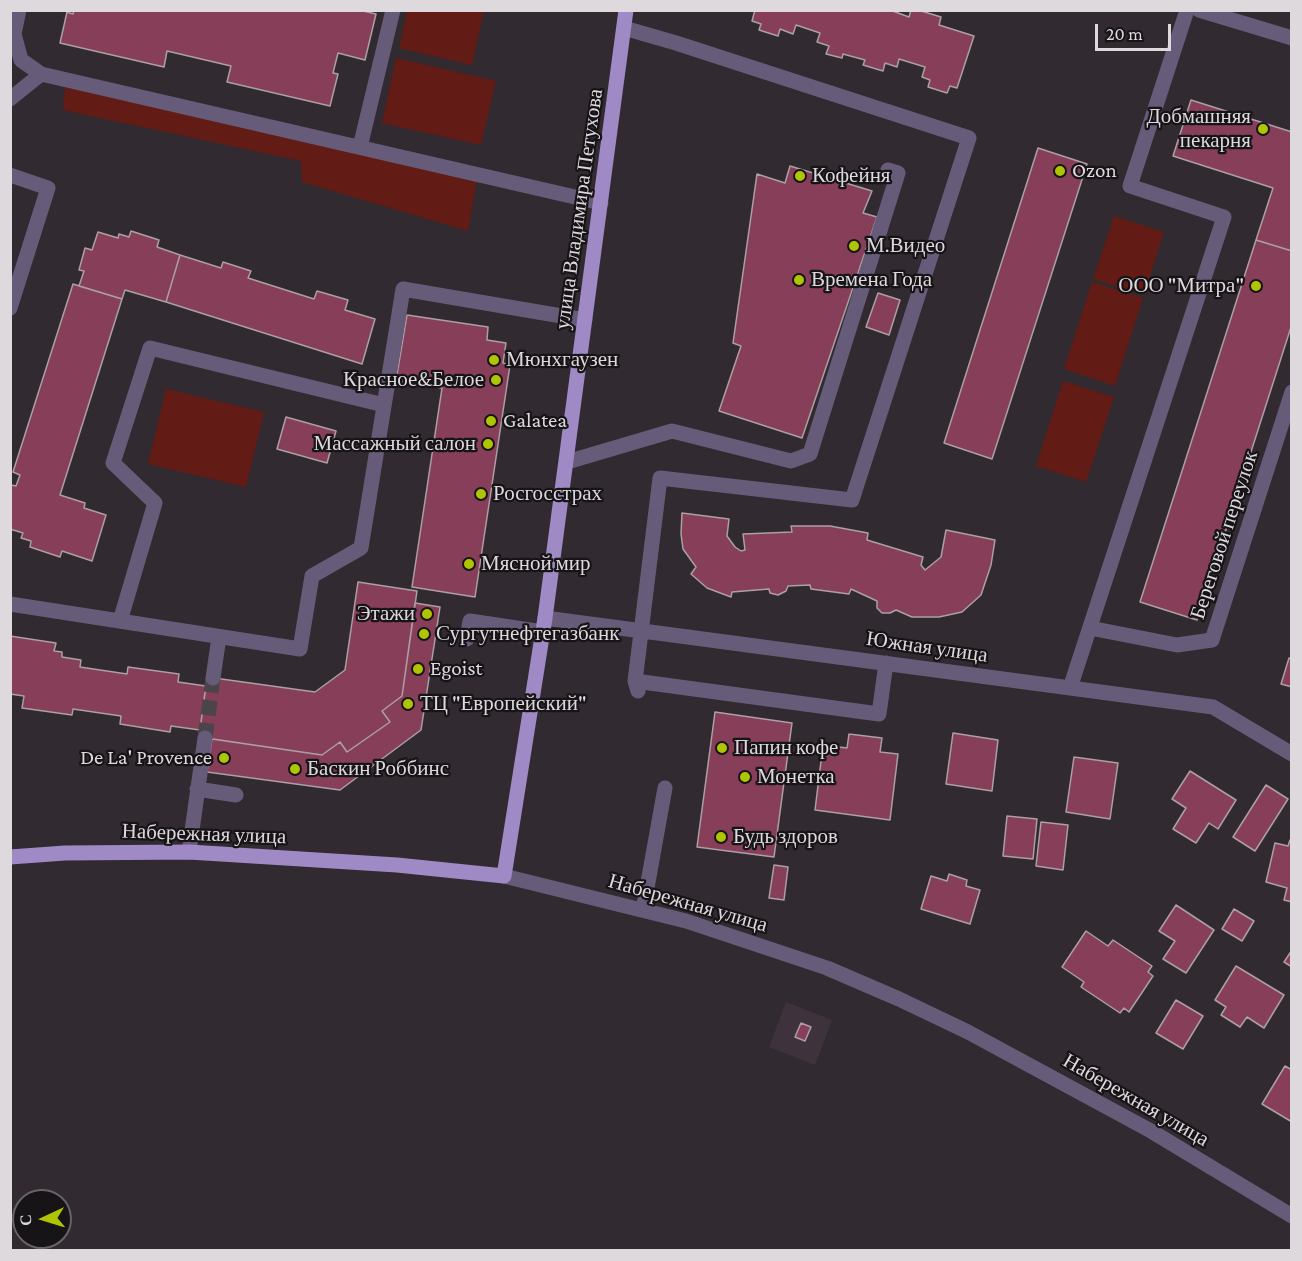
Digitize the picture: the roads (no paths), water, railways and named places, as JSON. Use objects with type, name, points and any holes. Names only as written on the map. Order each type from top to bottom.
[{"type":"main road","name":"улица Владимира Петухова","points":[[504,876],[567,462],[626,10]]},
{"type":"main road","name":"Набережная улица","points":[[10,857],[65,852],[189,852],[397,865],[504,876]]},
{"type":"street","points":[[19,10],[14,34],[21,60],[41,74],[601,203]]},
{"type":"street","points":[[360,147],[393,10]]},
{"type":"street","points":[[1070,688],[1224,217],[1130,186],[1187,10]]},
{"type":"street","points":[[1199,10],[1250,18],[1292,38]]},
{"type":"street","points":[[624,28],[687,46],[969,138],[852,500],[660,478],[636,686],[879,714],[886,663]]},
{"type":"street","points":[[10,99],[41,74]]},
{"type":"street","points":[[567,462],[673,428],[791,461],[810,454],[898,173],[888,170]]},
{"type":"street","points":[[10,175],[48,188],[10,308]]},
{"type":"street","points":[[10,604],[300,649],[312,576],[361,548],[403,289],[585,320]]},
{"type":"street","points":[[120,621],[155,503],[113,463],[150,348],[384,405]]},
{"type":"street","name":"Береговой переулок","points":[[1090,628],[1177,645],[1212,640],[1292,392]]},
{"type":"street","name":"Южная улица","points":[[467,639],[470,621],[641,630],[1213,707],[1292,754]]},
{"type":"street","points":[[213,678],[219,637]]},
{"type":"street","points":[[189,852],[205,738]]},
{"type":"street","points":[[643,910],[665,788]]},
{"type":"street","points":[[198,789],[236,795]]},
{"type":"street","name":"Набережная улица","points":[[504,876],[686,921],[817,964],[899,999],[978,1037],[1141,1125],[1292,1216]]},
{"type":"tunnel","points":[[205,738],[213,678]]},
{"type":"place","name":"Добмашняя пекарня","points":[[1263,129]]},
{"type":"place","name":"Ozon","points":[[1060,171]]},
{"type":"place","name":"Кофейня","points":[[800,176]]},
{"type":"place","name":"М.Видео","points":[[854,246]]},
{"type":"place","name":"Времена Года","points":[[799,280]]},
{"type":"place","name":"ООО \"Митра\"","points":[[1256,286]]},
{"type":"place","name":"Мюнхгаузен","points":[[494,360]]},
{"type":"place","name":"Красное&Белое","points":[[496,380]]},
{"type":"place","name":"Galatea","points":[[491,421]]},
{"type":"place","name":"Массажный салон","points":[[488,444]]},
{"type":"place","name":"Росгосстрах","points":[[481,494]]},
{"type":"place","name":"Мясной мир","points":[[469,564]]},
{"type":"place","name":"Этажи","points":[[427,614]]},
{"type":"place","name":"Сургутнефтегазбанк","points":[[424,634]]},
{"type":"place","name":"Egoist","points":[[418,669]]},
{"type":"place","name":"ТЦ \"Европейский\"","points":[[408,704]]},
{"type":"place","name":"Папин кофе","points":[[722,748]]},
{"type":"place","name":"De La' Provence","points":[[224,758]]},
{"type":"place","name":"Баскин Роббинс","points":[[295,769]]},
{"type":"place","name":"Монетка","points":[[745,777]]},
{"type":"place","name":"Будь здоров","points":[[721,837]]}]
